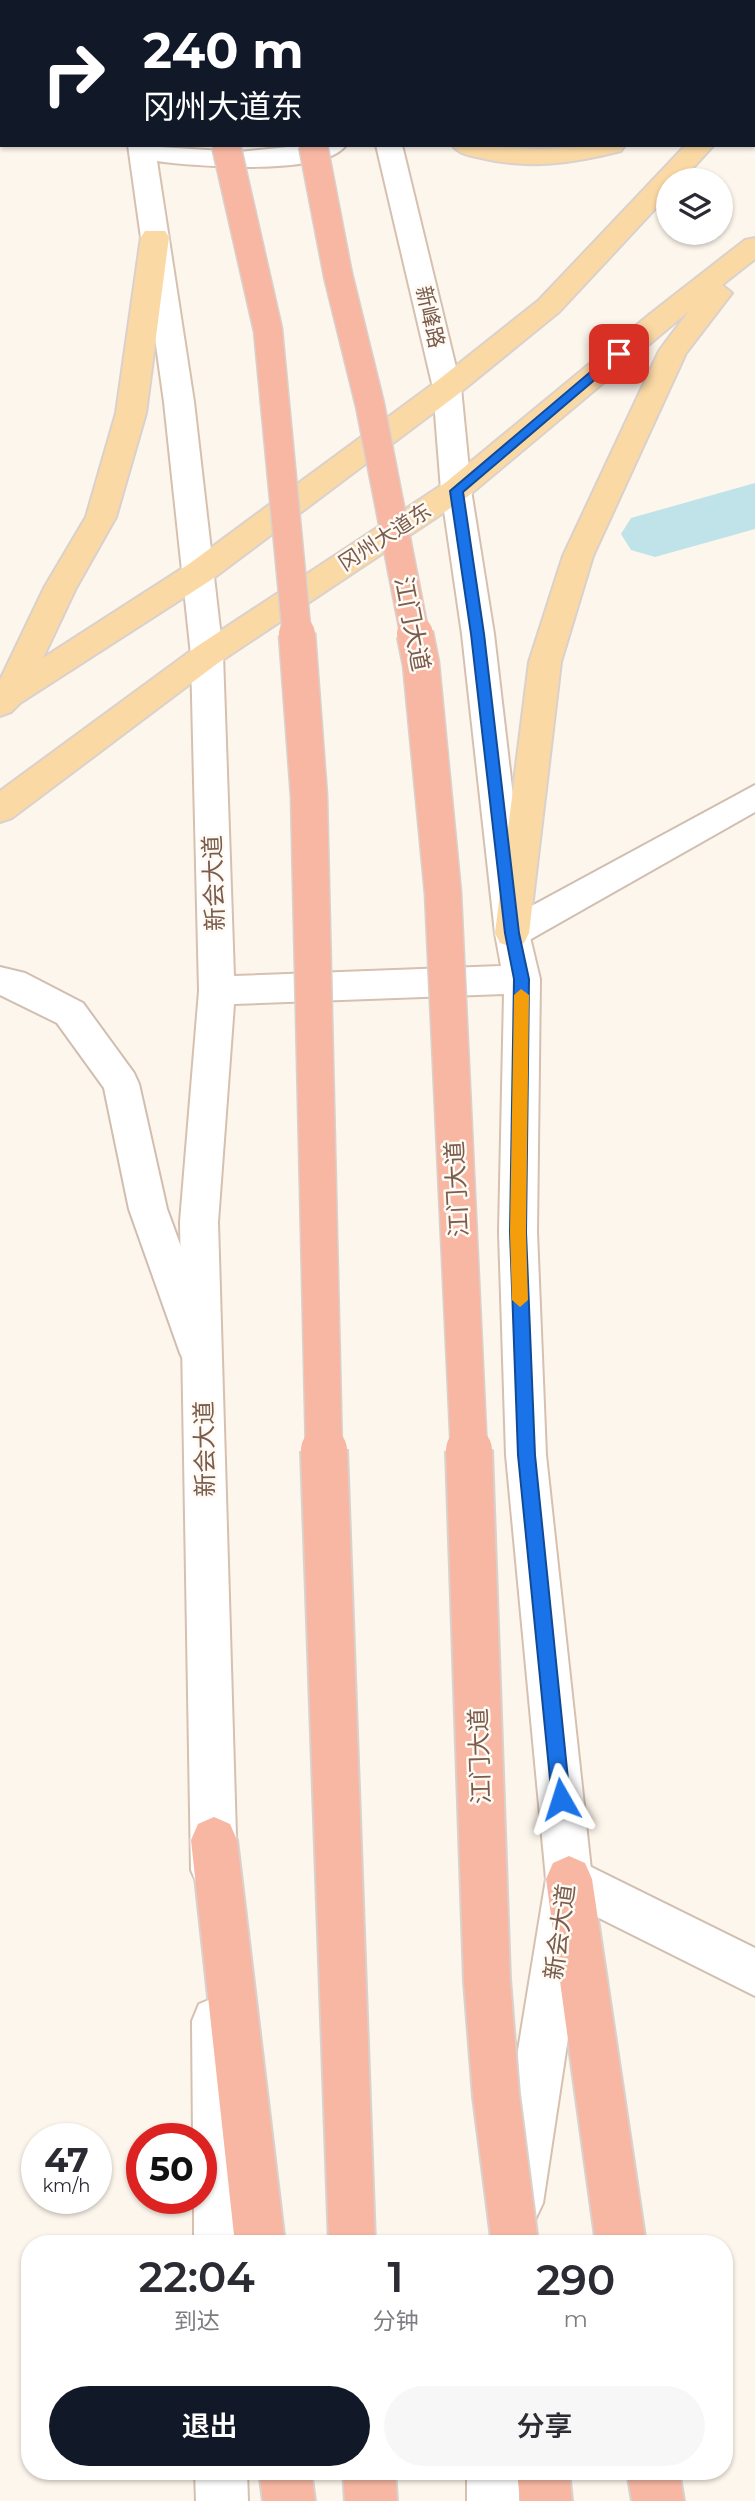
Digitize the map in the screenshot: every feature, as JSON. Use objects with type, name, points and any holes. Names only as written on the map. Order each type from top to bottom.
[{"type":"highway","points":[[226,147],[268,330],[277,443],[292,567],[309,796],[319,1308],[352,2235]]},
{"type":"highway","name":"江门大道","points":[[313,147],[338,275],[370,405],[421,664],[442,880],[472,1511],[487,1980],[496,2095],[512,2235]]},
{"type":"highway","points":[[214,1840],[259,2235]]},
{"type":"highway","points":[[569,1879],[620,2235]]},
{"type":"highway","points":[[286,2480],[289,2501]]},
{"type":"highway","points":[[370,2480],[371,2501]]},
{"type":"highway","points":[[544,2480],[547,2501]]},
{"type":"highway","points":[[654,2480],[658,2501]]},
{"type":"main road","points":[[142,148],[213,160],[307,155],[328,147]]},
{"type":"main road","name":"新峰路","points":[[389,147],[447,388],[456,491]]},
{"type":"main road","points":[[470,147],[485,153],[534,159],[581,154],[605,147]]},
{"type":"main road","points":[[3,699],[200,572],[447,388],[549,306],[699,147]]},
{"type":"main road","name":"新会大道","points":[[142,148],[200,572],[207,655],[218,991],[199,1222],[214,1840],[219,2235]]},
{"type":"main road","points":[[3,699],[60,588],[101,517],[131,413],[155,237]]},
{"type":"main road","points":[[512,933],[545,662],[578,556],[673,351],[755,246]]},
{"type":"main road","name":"冈州大道东","points":[[0,809],[207,655],[456,491],[660,320],[755,246]]},
{"type":"main road","name":"新会大道","points":[[456,491],[478,634],[512,933],[522,979],[518,1232],[526,1455],[569,1879],[514,2235]]},
{"type":"main road","points":[[512,933],[755,797]]},
{"type":"main road","points":[[218,991],[522,979]]},
{"type":"main road","points":[[0,981],[12,983],[70,1013],[121,1084],[148,1209],[203,1362]]},
{"type":"main road","points":[[569,1879],[755,1973]]},
{"type":"main road","points":[[221,2480],[222,2501]]},
{"type":"main road","points":[[493,2480],[493,2501]]},
{"type":"waterway","points":[[655,534],[755,506]]},
{"type":"slow traffic","points":[[520,1300],[518,1232],[521,995]]},
{"type":"route","points":[[561,1799],[526,1455],[518,1232],[522,979],[512,933],[478,634],[456,491],[619,354]]}]
